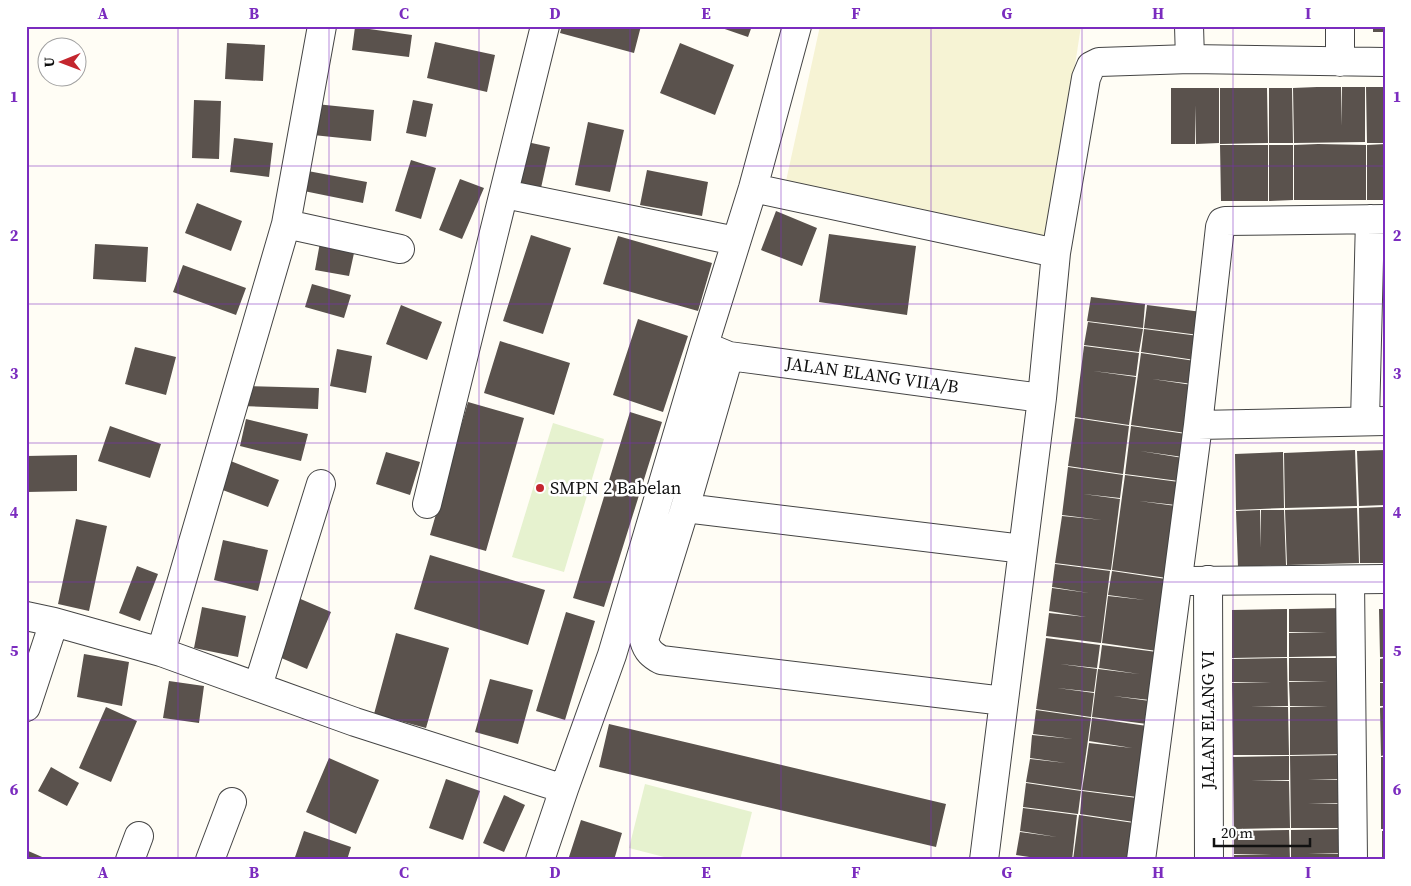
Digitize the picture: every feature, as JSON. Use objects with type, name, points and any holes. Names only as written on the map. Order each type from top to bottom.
[{"type":"street","points":[[161,652],[286,224],[322,26]]},
{"type":"street","points":[[427,504],[545,26]]},
{"type":"street","points":[[540,860],[612,655],[704,345],[753,188],[797,26]]},
{"type":"street","points":[[1189,26],[1190,59]]},
{"type":"street","points":[[1340,26],[1340,62]]},
{"type":"street","points":[[984,860],[1042,398],[1056,254],[1086,78],[1091,66],[1099,62],[1190,59],[1385,62]]},
{"type":"street","points":[[753,188],[1056,254]]},
{"type":"street","points":[[504,194],[736,241]]},
{"type":"street","points":[[1141,860],[1198,425],[1220,227],[1222,222],[1225,221],[1377,219],[1375,421],[1198,425]]},
{"type":"street","points":[[286,224],[400,249]]},
{"type":"street","name":"JALAN ELANG VIIA/B","points":[[704,345],[729,356],[1042,398]]},
{"type":"street","points":[[729,356],[644,640],[647,649],[653,656],[661,660],[1004,701]]},
{"type":"street","points":[[258,686],[321,484]]},
{"type":"street","points":[[685,508],[1023,549]]},
{"type":"street","points":[[1177,581],[1385,579]]},
{"type":"street","name":"JALAN ELANG VI","points":[[1208,580],[1209,860]]},
{"type":"street","points":[[1350,580],[1353,860]]},
{"type":"street","points":[[26,616],[161,652],[355,722],[564,789]]},
{"type":"street","points":[[26,707],[54,622]]},
{"type":"street","points":[[210,860],[232,802]]},
{"type":"shaded area","points":[[820,26],[1081,26],[1048,241],[786,181]]},
{"type":"green space","points":[[553,423],[604,439],[564,572],[512,557]]},
{"type":"green space","points":[[645,784],[752,812],[740,860],[676,860],[629,848]]},
{"type":"building","points":[[562,26],[641,26],[634,53],[560,33]]},
{"type":"building","points":[[716,26],[752,26],[748,37]]},
{"type":"building","points":[[1373,26],[1385,26],[1385,32],[1373,32]]},
{"type":"building","points":[[355,27],[412,35],[409,57],[352,50]]},
{"type":"building","points":[[435,42],[495,55],[487,92],[427,78]]},
{"type":"building","points":[[227,43],[265,45],[263,81],[225,79]]},
{"type":"building","points":[[680,43],[734,65],[715,115],[660,93]]},
{"type":"building","points":[[1341,87],[1342,126],[1342,87],[1365,87],[1365,142],[1294,143],[1293,88]]},
{"type":"building","points":[[1366,87],[1385,87],[1385,143],[1367,143]]},
{"type":"building","points":[[1171,88],[1219,88],[1219,143],[1196,144],[1195,105],[1195,144],[1171,144]]},
{"type":"building","points":[[1220,88],[1267,88],[1268,143],[1220,144]]},
{"type":"building","points":[[1269,88],[1292,88],[1293,143],[1269,143]]},
{"type":"building","points":[[194,100],[221,101],[219,159],[192,158]]},
{"type":"building","points":[[413,100],[433,104],[426,137],[406,133]]},
{"type":"building","points":[[316,104],[374,110],[371,141],[313,135]]},
{"type":"building","points":[[588,122],[624,130],[610,192],[575,185]]},
{"type":"building","points":[[234,138],[273,143],[269,177],[230,172]]},
{"type":"building","points":[[527,142],[550,147],[541,188],[518,183]]},
{"type":"building","points":[[1385,144],[1385,200],[1367,200],[1367,145]]},
{"type":"building","points":[[1220,145],[1268,145],[1268,201],[1221,201]]},
{"type":"building","points":[[1269,145],[1293,145],[1293,200],[1269,201]]},
{"type":"building","points":[[1294,145],[1366,145],[1366,200],[1294,200]]},
{"type":"building","points":[[411,160],[436,168],[421,219],[395,211]]},
{"type":"building","points":[[297,169],[367,182],[363,203],[294,189]]},
{"type":"building","points":[[647,170],[708,182],[702,216],[640,205]]},
{"type":"building","points":[[460,179],[484,188],[462,239],[439,230]]},
{"type":"building","points":[[197,203],[242,221],[231,251],[185,233]]},
{"type":"building","points":[[776,211],[817,228],[802,266],[761,250]]},
{"type":"building","points":[[829,234],[916,246],[907,315],[819,302]]},
{"type":"building","points":[[531,235],[571,248],[543,334],[503,321]]},
{"type":"building","points":[[618,236],[712,263],[698,311],[603,284]]},
{"type":"building","points":[[321,237],[356,244],[349,276],[315,270]]},
{"type":"building","points":[[95,244],[148,247],[146,282],[93,279]]},
{"type":"building","points":[[183,265],[246,288],[236,315],[173,292]]},
{"type":"building","points":[[312,284],[351,295],[344,318],[305,307]]},
{"type":"building","points":[[1091,297],[1145,304],[1143,328],[1087,321]]},
{"type":"building","points":[[401,305],[442,322],[427,360],[386,344]]},
{"type":"building","points":[[1147,305],[1202,312],[1199,335],[1144,328]]},
{"type":"building","points":[[638,319],[688,336],[663,412],[613,395]]},
{"type":"building","points":[[1088,322],[1143,329],[1139,352],[1084,345]]},
{"type":"building","points":[[1144,329],[1199,336],[1195,360],[1141,352]]},
{"type":"building","points":[[500,341],[570,363],[554,415],[484,393]]},
{"type":"building","points":[[1084,346],[1139,353],[1136,376],[1093,371],[1136,377],[1129,425],[1075,417]]},
{"type":"building","points":[[135,347],[176,357],[166,395],[125,384]]},
{"type":"building","points":[[337,349],[372,356],[366,393],[330,386]]},
{"type":"building","points":[[1141,353],[1195,361],[1193,384],[1152,379],[1192,385],[1186,433],[1131,425]]},
{"type":"building","points":[[242,386],[319,388],[318,409],[241,406]]},
{"type":"building","points":[[468,402],[524,418],[486,551],[430,535]]},
{"type":"building","points":[[630,412],[662,422],[604,607],[573,598]]},
{"type":"building","points":[[1075,418],[1129,426],[1123,474],[1068,466]]},
{"type":"building","points":[[246,419],[308,434],[301,461],[240,446]]},
{"type":"building","points":[[110,426],[161,444],[150,478],[98,461]]},
{"type":"building","points":[[1131,426],[1186,434],[1183,457],[1140,451],[1183,458],[1179,481],[1125,474]]},
{"type":"building","points":[[1355,450],[1357,506],[1285,508],[1284,453]]},
{"type":"building","points":[[1385,450],[1385,505],[1359,506],[1357,451]]},
{"type":"building","points":[[386,452],[420,462],[410,495],[376,484]]},
{"type":"building","points":[[1283,452],[1284,508],[1236,510],[1235,454]]},
{"type":"building","points":[[77,455],[77,491],[26,492],[26,456]]},
{"type":"building","points":[[223,458],[279,480],[268,507],[212,486]]},
{"type":"building","points":[[1068,467],[1123,475],[1120,498],[1083,494],[1120,499],[1111,570],[1055,563],[1062,516],[1102,520],[1062,515]]},
{"type":"building","points":[[1125,475],[1179,482],[1176,505],[1139,501],[1176,506],[1167,578],[1112,570]]},
{"type":"building","points":[[1385,507],[1385,563],[1360,563],[1359,508]]},
{"type":"building","points":[[1357,508],[1359,563],[1287,565],[1285,510]]},
{"type":"building","points":[[1260,510],[1261,548],[1261,510],[1284,510],[1286,565],[1238,567],[1236,511]]},
{"type":"building","points":[[76,519],[107,526],[89,611],[58,604]]},
{"type":"building","points":[[223,540],[268,550],[258,591],[214,580]]},
{"type":"building","points":[[430,555],[545,590],[528,645],[414,609]]},
{"type":"building","points":[[1055,564],[1110,571],[1101,643],[1046,636],[1049,613],[1086,617],[1049,611],[1052,588],[1089,593],[1052,587]]},
{"type":"building","points":[[137,566],[158,574],[140,621],[119,613]]},
{"type":"building","points":[[1112,571],[1166,579],[1157,651],[1102,643],[1108,596],[1145,600],[1108,595]]},
{"type":"building","points":[[296,597],[331,612],[307,669],[272,654]]},
{"type":"building","points":[[202,607],[246,616],[238,657],[194,648]]},
{"type":"building","points":[[1344,608],[1344,656],[1289,657],[1289,633],[1327,633],[1289,632],[1289,609]]},
{"type":"building","points":[[1287,609],[1287,657],[1232,658],[1232,610]]},
{"type":"building","points":[[1379,609],[1385,609],[1385,657],[1380,657]]},
{"type":"building","points":[[566,612],[595,621],[565,720],[536,711]]},
{"type":"building","points":[[396,633],[449,648],[426,728],[374,714]]},
{"type":"building","points":[[1046,638],[1100,645],[1097,668],[1060,664],[1097,669],[1094,692],[1057,688],[1094,693],[1091,717],[1036,709]]},
{"type":"building","points":[[1102,645],[1157,652],[1150,700],[1113,696],[1150,701],[1147,724],[1092,717],[1098,669],[1139,674],[1099,668]]},
{"type":"building","points":[[84,654],[129,662],[122,706],[77,697]]},
{"type":"building","points":[[1287,658],[1288,706],[1250,707],[1288,707],[1289,755],[1233,755],[1232,683],[1271,683],[1232,682],[1232,659]]},
{"type":"building","points":[[1289,658],[1344,658],[1346,754],[1290,755],[1290,707],[1328,706],[1290,706],[1289,682],[1328,681],[1289,681]]},
{"type":"building","points":[[1385,658],[1385,682],[1380,682],[1380,659]]},
{"type":"building","points":[[490,679],[533,690],[518,744],[475,732]]},
{"type":"building","points":[[169,681],[204,686],[199,723],[163,718]]},
{"type":"building","points":[[1380,683],[1385,683],[1385,706],[1380,706]]},
{"type":"building","points":[[106,707],[137,721],[111,782],[79,768]]},
{"type":"building","points":[[1385,707],[1385,755],[1381,756],[1380,708]]},
{"type":"building","points":[[1036,710],[1091,718],[1081,790],[1026,782],[1030,759],[1066,763],[1030,758],[1032,735],[1073,739],[1033,734]]},
{"type":"building","points":[[1092,718],[1147,726],[1137,797],[1082,790],[1089,743],[1132,748],[1089,741]]},
{"type":"building","points":[[609,724],[946,804],[936,847],[599,767]]},
{"type":"building","points":[[1346,755],[1346,779],[1308,779],[1346,780],[1346,803],[1308,804],[1346,804],[1346,828],[1291,828],[1290,756]]},
{"type":"building","points":[[1289,756],[1289,780],[1251,781],[1289,781],[1290,828],[1234,829],[1233,757]]},
{"type":"building","points":[[1381,757],[1385,757],[1385,829],[1381,829]]},
{"type":"building","points":[[329,758],[379,780],[356,834],[306,812]]},
{"type":"building","points":[[51,767],[79,783],[67,806],[38,791]]},
{"type":"building","points":[[446,779],[480,791],[463,840],[429,828]]},
{"type":"building","points":[[1026,783],[1081,791],[1078,814],[1023,807]]},
{"type":"building","points":[[1082,791],[1137,798],[1134,822],[1080,814]]},
{"type":"building","points":[[504,795],[525,805],[504,852],[483,843]]},
{"type":"building","points":[[1023,808],[1077,815],[1072,860],[1049,860],[1016,855],[1020,832],[1057,837],[1020,831]]},
{"type":"building","points":[[1079,815],[1134,823],[1129,860],[1073,860]]},
{"type":"building","points":[[581,820],[622,833],[614,860],[568,860]]},
{"type":"building","points":[[1346,829],[1347,853],[1308,854],[1347,854],[1347,860],[1291,860],[1291,830]]},
{"type":"building","points":[[1289,830],[1290,860],[1234,860],[1234,855],[1273,855],[1234,854],[1234,831]]},
{"type":"building","points":[[304,831],[351,847],[347,860],[294,860]]},
{"type":"building","points":[[1382,831],[1385,831],[1385,860],[1382,860]]},
{"type":"building","points":[[26,850],[49,860],[26,860]]},
{"type":"place","name":"SMPN 2 Babelan","points":[[540,488]]}]
